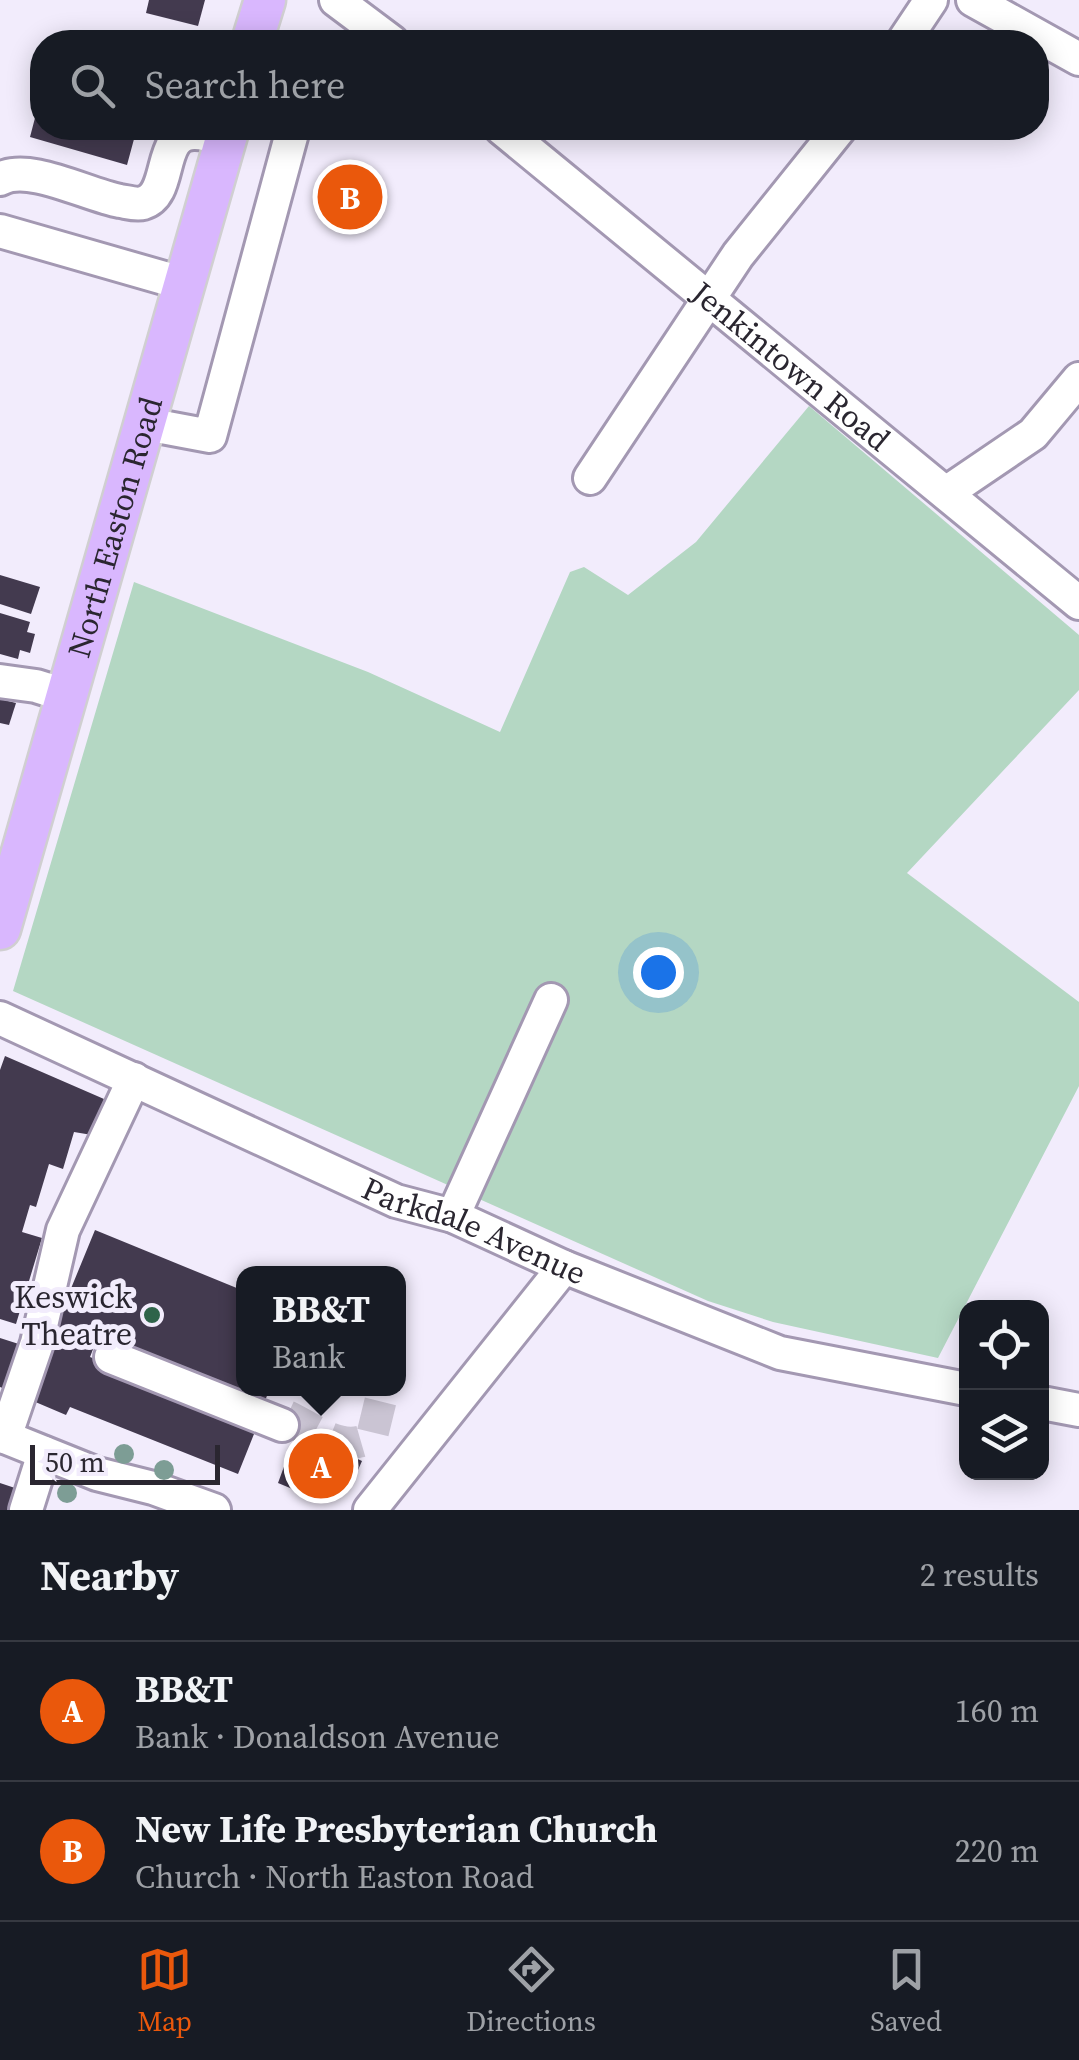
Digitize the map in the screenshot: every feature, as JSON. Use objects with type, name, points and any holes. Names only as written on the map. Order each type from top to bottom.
[{"type":"main road","points":[[256,30],[265,0]]},
{"type":"main road","name":"North Easton Road","points":[[0,929],[225,140]]},
{"type":"street","points":[[336,0],[376,30]]},
{"type":"street","points":[[911,30],[931,0]]},
{"type":"street","points":[[972,0],[1027,30]]},
{"type":"street","points":[[1049,42],[1079,58]]},
{"type":"street","points":[[0,179],[12,173],[27,174],[140,205],[152,198],[177,140]]},
{"type":"street","points":[[146,424],[210,436],[290,140]]},
{"type":"street","name":"Jenkintown Road","points":[[516,140],[1079,603]]},
{"type":"street","points":[[590,478],[738,255],[830,140]]},
{"type":"street","points":[[0,232],[185,284]]},
{"type":"street","points":[[946,492],[1033,434],[1079,379]]},
{"type":"street","points":[[0,681],[68,696]]},
{"type":"street","points":[[454,1216],[551,1000]]},
{"type":"street","name":"Parkdale Avenue","points":[[0,1018],[396,1201],[454,1216],[564,1267],[780,1353],[959,1387]]},
{"type":"street","points":[[134,1080],[64,1230],[37,1342],[2,1436],[97,1474],[153,1488],[214,1510]]},
{"type":"street","points":[[370,1510],[564,1267]]},
{"type":"street","points":[[111,1357],[282,1425]]},
{"type":"street","points":[[1049,1404],[1079,1410]]},
{"type":"street","points":[[26,1510],[44,1452]]},
{"type":"street","points":[[97,1474],[142,1510]]},
{"type":"green space","points":[[809,406],[1079,635],[1079,690],[907,873],[1079,1002],[1079,1086],[968,1300],[959,1300],[959,1317],[938,1358],[773,1322],[708,1301],[13,991],[134,582],[368,672],[500,732],[570,572],[584,567],[628,595],[696,542]]},
{"type":"building","points":[[149,0],[205,0],[198,26],[146,13]]},
{"type":"building","points":[[40,140],[134,140],[127,165]]},
{"type":"building","points":[[0,575],[40,587],[31,614],[0,604]]},
{"type":"building","points":[[0,613],[30,622],[27,632],[35,634],[30,653],[20,650],[18,659],[0,654]]},
{"type":"building","points":[[0,699],[16,703],[9,725],[0,723]]},
{"type":"building","points":[[5,1056],[104,1099],[92,1135],[74,1132],[63,1169],[49,1164],[36,1207],[30,1205],[22,1232],[42,1238],[16,1324],[0,1319],[0,1070]]},
{"type":"building","name":"Keswick Theatre","points":[[95,1230],[236,1288],[236,1395],[97,1339],[90,1357],[258,1424],[238,1474],[70,1407],[66,1415],[26,1398]]},
{"type":"building","points":[[0,1338],[25,1346],[10,1391],[0,1387]]},
{"type":"building","name":"Keswick Theatre","points":[[238,1396],[267,1396],[263,1406]]},
{"type":"building","points":[[297,1431],[362,1461],[345,1490],[335,1486],[324,1502],[278,1483]]},
{"type":"building","points":[[0,1483],[18,1489],[11,1510],[0,1510]]},
{"type":"tunnel","points":[[287,1416],[329,1438],[351,1443],[372,1436],[381,1399]]},
{"type":"place","name":"New Life Presbyterian Church","points":[[350,197]]},
{"type":"place","name":"Keswick Theatre","points":[[152,1315]]},
{"type":"place","name":"BB&T","points":[[321,1466]]}]
